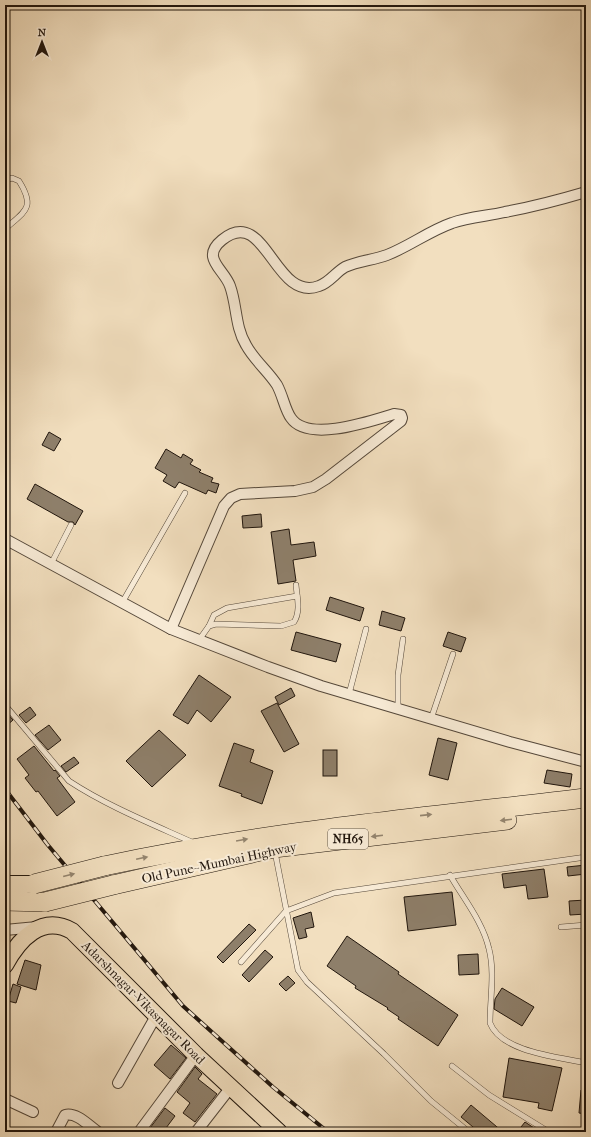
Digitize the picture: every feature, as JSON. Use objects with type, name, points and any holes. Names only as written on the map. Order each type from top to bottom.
[{"type":"highway","name":"Old Pune–Mumbai Highway","points":[[7,896],[45,902],[273,842],[412,817],[586,798]]},
{"type":"highway","name":"Old Pune–Mumbai Highway","points":[[7,896],[34,884],[104,866],[204,847],[273,842],[586,810]]},
{"type":"main road","name":"Adarshnagar-Vikasnagar Road","points":[[39,927],[50,924],[62,925],[72,931],[156,1016],[278,1132]]},
{"type":"main road","points":[[5,965],[18,946],[39,927]]},
{"type":"street","points":[[172,629],[224,506],[231,498],[240,494],[296,491],[313,487],[362,452],[401,421],[402,418],[401,415],[394,414],[328,430],[316,430],[298,426],[291,418],[284,397],[275,383],[245,345],[239,329],[230,286],[214,263],[212,255],[213,249],[222,240],[241,232],[249,233],[256,238],[279,269],[290,280],[301,286],[311,288],[321,286],[337,272],[348,266],[388,254],[433,230],[454,222],[542,204],[586,192]]},
{"type":"street","points":[[5,539],[122,603],[172,629],[198,640],[288,674],[349,694],[431,719],[586,762]]},
{"type":"street","points":[[572,758],[586,757]]},
{"type":"street","points":[[5,930],[39,927]]},
{"type":"street","points":[[118,1083],[156,1016]]},
{"type":"street","points":[[139,1132],[196,1055]]},
{"type":"street","points":[[196,1132],[231,1087]]},
{"type":"street","points":[[5,1099],[33,1112]]},
{"type":"street","points":[[56,1132],[65,1115],[70,1114],[77,1117],[98,1132]]},
{"type":"lane","points":[[5,181],[12,178],[19,181],[29,202],[29,206],[25,211],[6,226]]},
{"type":"lane","points":[[122,603],[185,493]]},
{"type":"lane","points":[[51,564],[71,525]]},
{"type":"lane","points":[[209,626],[216,624],[289,625],[294,622],[298,616],[296,585]]},
{"type":"lane","points":[[198,640],[209,626],[214,615],[227,608],[297,596]]},
{"type":"lane","points":[[349,694],[366,629]]},
{"type":"lane","points":[[398,709],[398,662],[402,639]]},
{"type":"lane","points":[[431,719],[453,654]]},
{"type":"lane","points":[[5,705],[69,781],[138,818],[204,847]]},
{"type":"lane","points":[[273,842],[298,970],[307,982],[380,1049],[431,1101],[469,1132]]},
{"type":"lane","points":[[241,962],[286,911],[334,893],[586,856]]},
{"type":"lane","points":[[450,875],[482,929],[489,946],[491,964],[490,1023],[492,1030],[511,1044],[526,1050],[586,1062]]},
{"type":"lane","points":[[561,927],[586,925]]},
{"type":"lane","points":[[452,1066],[489,1095],[549,1132]]},
{"type":"building","points":[[49,432],[61,439],[54,451],[42,445]]},
{"type":"building","points":[[166,449],[181,458],[183,454],[193,460],[190,464],[201,470],[199,472],[213,478],[211,482],[219,484],[216,493],[208,490],[206,494],[179,482],[175,488],[163,481],[167,475],[155,468]]},
{"type":"building","points":[[35,484],[83,511],[75,525],[73,522],[68,522],[27,499]]},
{"type":"building","points":[[261,514],[262,527],[243,528],[242,516]]},
{"type":"building","points":[[289,529],[291,545],[314,542],[316,556],[293,560],[296,581],[278,584],[271,532]]},
{"type":"building","points":[[330,597],[364,608],[360,621],[326,610]]},
{"type":"building","points":[[382,611],[405,618],[401,631],[379,625]]},
{"type":"building","points":[[296,632],[341,644],[336,662],[291,650]]},
{"type":"building","points":[[448,632],[466,638],[461,652],[443,646]]},
{"type":"building","points":[[199,675],[231,697],[211,722],[197,710],[188,724],[173,715]]},
{"type":"building","points":[[291,688],[295,696],[279,705],[275,697]]},
{"type":"building","points":[[277,703],[299,744],[284,752],[261,711]]},
{"type":"building","points":[[30,707],[36,715],[26,723],[19,715]]},
{"type":"building","points":[[5,711],[13,720],[5,727]]},
{"type":"building","points":[[49,725],[61,740],[48,750],[35,735]]},
{"type":"building","points":[[159,730],[186,755],[152,787],[126,761]]},
{"type":"building","points":[[438,738],[457,743],[448,780],[429,775]]},
{"type":"building","points":[[234,743],[254,750],[250,762],[273,771],[262,804],[241,796],[242,794],[219,786]]},
{"type":"building","points":[[34,746],[54,771],[55,770],[60,776],[57,778],[75,802],[57,816],[38,791],[36,792],[25,778],[29,775],[17,759]]},
{"type":"building","points":[[323,750],[337,750],[337,776],[323,776]]},
{"type":"building","points":[[74,757],[79,763],[66,772],[61,766]]},
{"type":"building","points":[[547,770],[572,774],[570,787],[544,783]]},
{"type":"building","points":[[586,865],[586,874],[568,876],[567,867]]},
{"type":"building","points":[[544,869],[548,897],[528,899],[526,885],[504,888],[502,874]]},
{"type":"building","points":[[452,892],[456,925],[408,931],[404,897]]},
{"type":"building","points":[[586,900],[586,914],[570,915],[569,901]]},
{"type":"building","points":[[311,912],[314,927],[305,929],[307,937],[299,939],[293,918]]},
{"type":"building","points":[[249,924],[256,930],[223,963],[217,957]]},
{"type":"building","points":[[347,936],[399,972],[398,974],[458,1015],[438,1046],[398,1019],[399,1017],[387,1009],[388,1008],[355,988],[356,986],[327,966]]},
{"type":"building","points":[[265,950],[273,957],[249,982],[242,975]]},
{"type":"building","points":[[478,954],[479,974],[459,975],[458,955]]},
{"type":"building","points":[[25,960],[41,965],[36,990],[17,984]]},
{"type":"building","points":[[288,976],[295,983],[286,991],[279,984]]},
{"type":"building","points":[[13,984],[21,987],[16,1003],[8,1001]]},
{"type":"building","points":[[502,988],[534,1007],[522,1026],[494,1009],[495,999]]},
{"type":"building","points":[[171,1045],[186,1058],[170,1079],[154,1065]]},
{"type":"building","points":[[509,1058],[562,1068],[552,1111],[538,1108],[539,1103],[503,1097]]},
{"type":"building","points":[[195,1067],[202,1074],[198,1079],[217,1094],[195,1122],[183,1113],[190,1103],[177,1092]]},
{"type":"building","points":[[581,1090],[586,1090],[586,1114],[579,1113]]},
{"type":"building","points":[[471,1105],[503,1132],[479,1132],[461,1117]]},
{"type":"building","points":[[165,1108],[175,1116],[163,1132],[147,1132]]},
{"type":"building","points":[[525,1122],[540,1132],[517,1132]]},
{"type":"railway","points":[[5,789],[47,844],[183,1006],[273,1087],[328,1132]]}]
